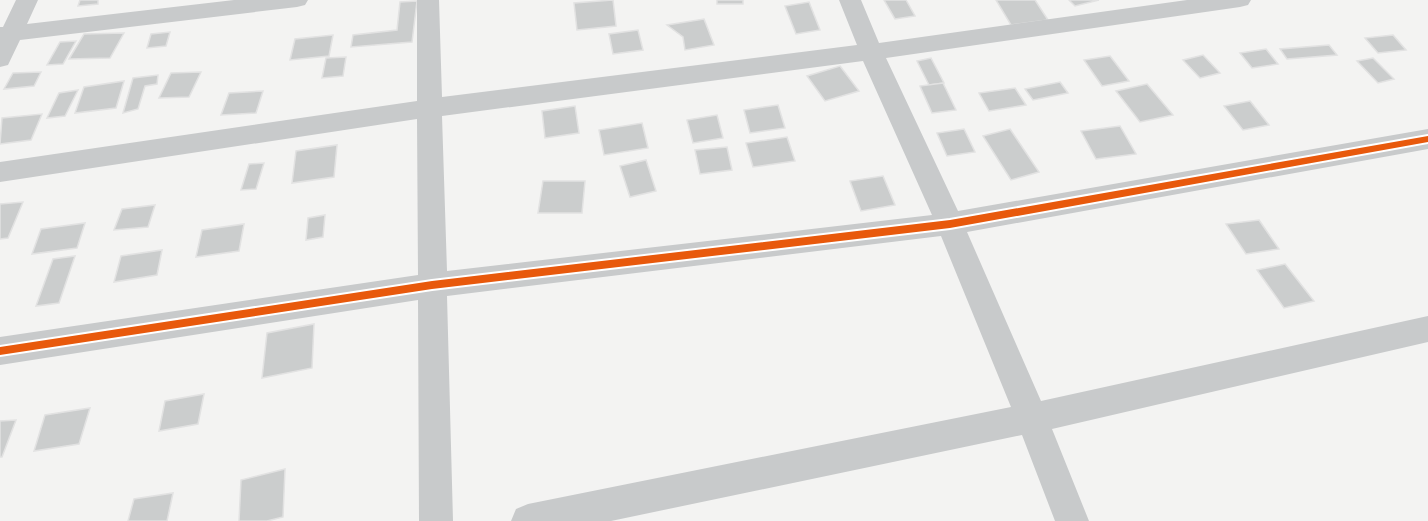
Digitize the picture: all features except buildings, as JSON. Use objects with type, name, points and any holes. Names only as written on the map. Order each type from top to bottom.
[{"type":"street","points":[[0,59],[7,34],[27,0]]},
{"type":"street","points":[[7,34],[297,0]]},
{"type":"street","points":[[428,0],[436,521]]},
{"type":"street","points":[[850,0],[870,52],[950,224],[1033,418],[1072,521]]},
{"type":"street","points":[[0,172],[430,108],[870,52],[1240,0]]},
{"type":"street","points":[[0,351],[432,285],[950,224],[1428,139]]},
{"type":"street","points":[[528,521],[1033,418],[1428,328]]},
{"type":"cycle path","points":[[0,351],[432,285],[950,224],[1428,139]]}]
